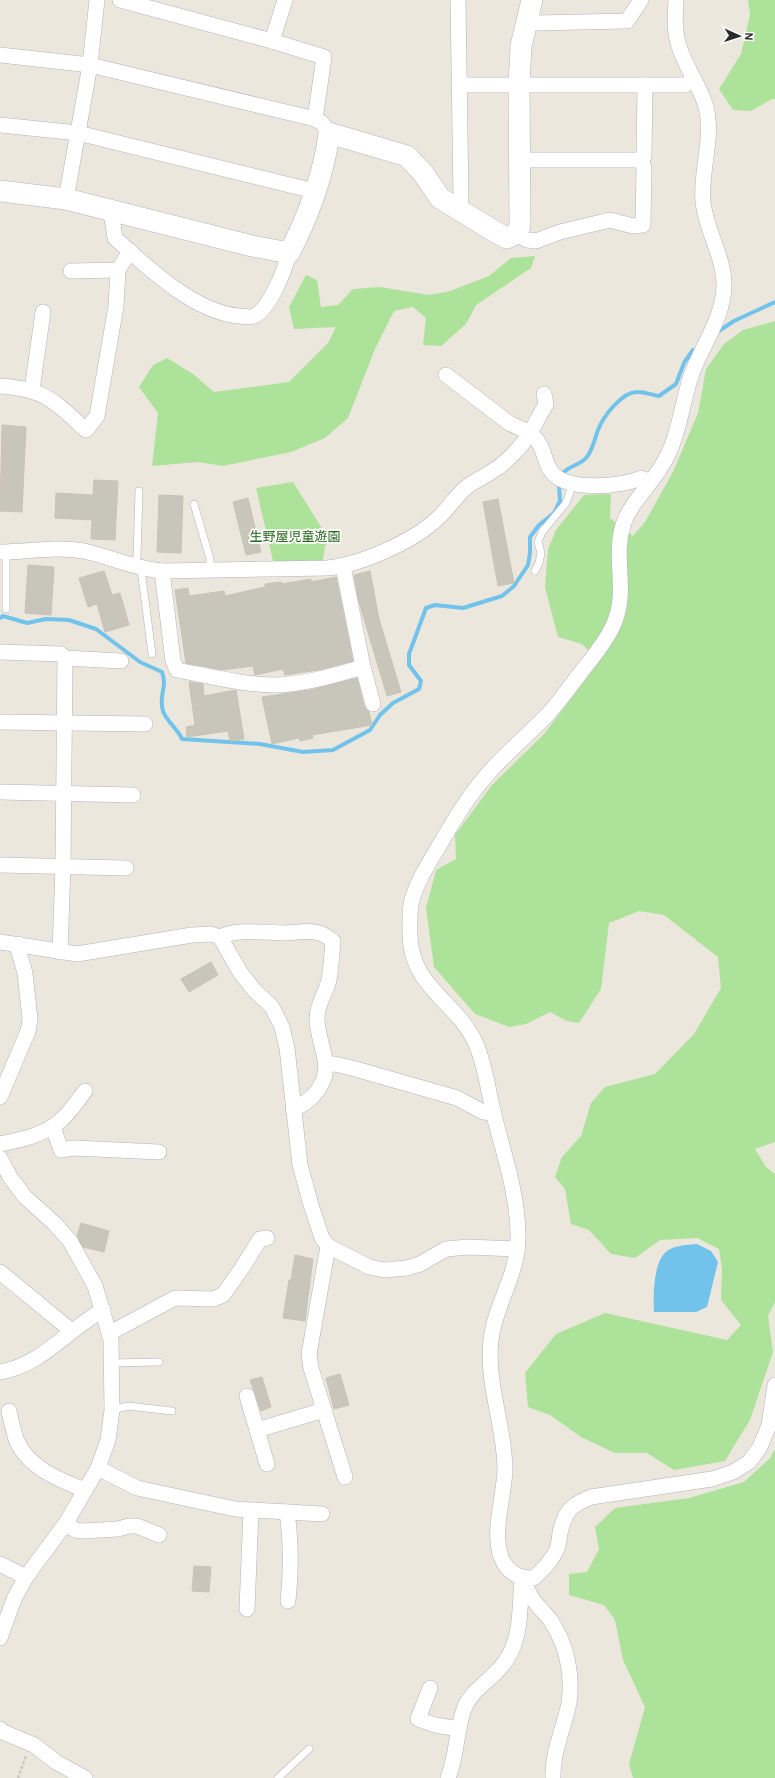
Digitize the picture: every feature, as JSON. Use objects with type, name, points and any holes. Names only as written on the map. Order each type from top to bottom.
[{"type":"street","points":[[66,199],[90,66],[97,0]]},
{"type":"street","points":[[114,211],[112,218],[115,238],[177,290],[213,311],[226,315],[253,317],[263,310],[287,263],[289,253],[297,238],[314,191],[327,148],[322,126],[324,57],[272,41],[120,0]]},
{"type":"street","points":[[272,41],[285,0]]},
{"type":"street","points":[[458,0],[461,199],[458,210]]},
{"type":"street","points":[[0,55],[90,66],[322,126],[407,156],[423,173],[440,198],[507,238],[516,234],[520,226],[519,85],[521,46],[532,0]]},
{"type":"street","points":[[526,21],[535,23],[627,21],[642,0]]},
{"type":"street","points":[[676,0],[675,25],[678,44],[705,102],[709,119],[703,201],[706,218],[722,267],[724,284],[723,296],[716,321],[691,377],[682,415],[672,445],[660,470],[633,504],[624,524],[620,540],[619,562],[622,592],[620,607],[613,627],[601,646],[552,710],[493,768],[478,785],[453,822],[420,878],[412,900],[409,920],[410,947],[424,981],[460,1018],[474,1038],[480,1055],[509,1168],[518,1234],[517,1250],[514,1270],[493,1330],[490,1347],[492,1380],[504,1440],[505,1472],[498,1544],[502,1561],[510,1572],[522,1578],[534,1578],[551,1561],[557,1550],[562,1525],[568,1512],[576,1503],[591,1497],[712,1479],[733,1472],[749,1462],[760,1447],[768,1425],[775,1385]]},
{"type":"street","points":[[459,85],[645,86],[685,85],[694,80]]},
{"type":"street","points":[[516,234],[527,240],[536,241],[560,232],[610,220],[633,226],[643,225],[644,168],[642,162],[644,156],[645,86]]},
{"type":"street","points":[[0,125],[78,133],[314,191]]},
{"type":"street","points":[[520,160],[636,160],[642,162]]},
{"type":"street","points":[[0,191],[66,199],[252,246],[289,253]]},
{"type":"street","points":[[0,386],[21,387],[32,390],[53,400],[86,430],[97,416],[116,306],[118,270],[130,251]]},
{"type":"street","points":[[71,271],[118,270]]},
{"type":"street","points":[[32,390],[44,312]]},
{"type":"street","points":[[446,375],[509,422],[539,440],[551,472],[565,482],[582,486],[632,482],[642,478],[650,481]]},
{"type":"street","points":[[3,552],[54,549],[82,551],[138,568],[162,572],[343,566],[366,559],[417,533],[438,518],[466,487],[496,470],[526,440],[530,434],[546,404],[544,394]]},
{"type":"street","points":[[343,566],[372,704]]},
{"type":"street","points":[[162,572],[173,661],[177,670],[276,685],[307,682],[363,667]]},
{"type":"street","points":[[0,652],[61,654],[65,658],[121,662]]},
{"type":"street","points":[[60,952],[63,866],[65,658]]},
{"type":"street","points":[[0,722],[145,724]]},
{"type":"street","points":[[0,792],[133,795]]},
{"type":"street","points":[[0,865],[126,868]]},
{"type":"street","points":[[220,937],[226,934],[260,931],[286,933],[300,931],[319,933],[333,941],[329,981],[317,1018],[326,1064],[323,1081],[316,1092],[302,1106],[293,1109]]},
{"type":"street","points":[[0,942],[77,954],[192,935],[212,934],[220,937],[240,972],[255,991],[272,1007],[282,1027],[287,1048],[293,1109],[302,1172],[322,1238],[328,1246],[369,1267],[384,1270],[407,1268],[420,1264],[446,1249],[468,1247],[517,1250]]},
{"type":"street","points":[[0,1097],[28,1031],[30,1018],[25,974],[18,949],[19,944]]},
{"type":"street","points":[[326,1064],[334,1064],[352,1068],[457,1098],[483,1112],[494,1113]]},
{"type":"street","points":[[0,1144],[25,1138],[52,1127],[62,1120],[85,1091]]},
{"type":"street","points":[[52,1127],[61,1150],[74,1148],[159,1152]]},
{"type":"street","points":[[0,1158],[10,1177],[25,1197],[54,1223],[70,1241],[95,1286],[110,1333],[112,1410],[108,1440],[98,1468],[66,1523],[26,1577],[14,1599],[0,1638]]},
{"type":"street","points":[[110,1333],[174,1298],[213,1299],[223,1295],[242,1268],[254,1246],[260,1239],[267,1238]]},
{"type":"street","points":[[328,1246],[310,1354],[311,1368],[345,1477]]},
{"type":"street","points":[[0,1272],[71,1332]]},
{"type":"street","points":[[0,1371],[14,1370],[50,1350],[71,1332],[103,1310]]},
{"type":"street","points":[[247,1396],[267,1464]]},
{"type":"street","points":[[257,1430],[324,1410]]},
{"type":"street","points":[[9,1411],[16,1440],[24,1453],[40,1469],[85,1490]]},
{"type":"street","points":[[98,1468],[137,1488],[235,1509],[322,1514]]},
{"type":"street","points":[[247,1609],[251,1511]]},
{"type":"street","points":[[287,1512],[289,1523],[288,1601]]},
{"type":"street","points":[[66,1523],[75,1530],[83,1531],[118,1529],[129,1526],[137,1526],[159,1535]]},
{"type":"street","points":[[0,1564],[26,1577]]},
{"type":"street","points":[[448,1778],[464,1709],[471,1696],[501,1668],[513,1650],[519,1628],[522,1578]]},
{"type":"street","points":[[522,1578],[529,1594],[551,1621],[563,1644],[569,1666],[570,1682],[568,1703],[556,1748],[553,1778]]},
{"type":"street","points":[[430,1688],[418,1718],[435,1726],[459,1729]]},
{"type":"street","points":[[0,1729],[3,1732],[30,1743],[56,1762],[85,1778]]},
{"type":"lane","points":[[535,571],[541,553],[538,542],[542,532],[566,503],[573,484]]},
{"type":"lane","points":[[139,491],[137,557],[152,654]]},
{"type":"lane","points":[[194,504],[210,559],[210,571]]},
{"type":"lane","points":[[3,552],[6,609]]},
{"type":"lane","points":[[111,1363],[159,1362]]},
{"type":"lane","points":[[112,1410],[128,1406],[172,1411]]},
{"type":"lane","points":[[278,1778],[309,1749]]},
{"type":"path","points":[[18,1778],[30,1743]]},
{"type":"green space","points":[[748,0],[775,0],[775,99],[772,99],[751,111],[733,110],[719,89],[741,54],[750,15]]},
{"type":"green space","points":[[535,256],[531,268],[476,305],[466,324],[441,346],[423,345],[426,318],[413,307],[394,311],[375,349],[348,418],[325,438],[291,452],[223,466],[198,462],[152,466],[158,413],[139,387],[153,365],[167,358],[193,374],[214,392],[289,382],[328,343],[336,327],[294,329],[289,307],[306,275],[317,280],[321,307],[338,305],[353,289],[380,287],[429,295],[450,291],[489,276],[511,258]]},
{"type":"green space","points":[[775,321],[775,1142],[755,1149],[766,1167],[775,1174],[775,1302],[768,1316],[773,1352],[750,1420],[725,1461],[674,1470],[647,1453],[615,1453],[581,1437],[550,1415],[528,1407],[525,1373],[556,1334],[605,1313],[727,1340],[741,1325],[721,1300],[722,1269],[719,1249],[697,1238],[660,1240],[635,1258],[611,1254],[589,1230],[571,1224],[565,1189],[555,1177],[562,1157],[581,1136],[591,1103],[605,1087],[655,1074],[694,1034],[721,988],[718,957],[664,915],[639,911],[609,923],[601,989],[579,1023],[567,1021],[550,1012],[526,1024],[509,1027],[475,1014],[434,967],[426,908],[436,870],[456,859],[455,835],[492,785],[545,733],[588,676],[597,659],[582,644],[558,637],[545,587],[548,549],[556,530],[584,495],[611,494],[610,518],[633,536],[645,522],[673,472],[698,413],[706,369],[724,344],[743,330]]},
{"type":"green space","name":"生野屋児童遊園","points":[[293,482],[330,541],[325,546],[322,565],[274,565],[256,488]]},
{"type":"green space","points":[[775,1449],[775,1778],[633,1778],[629,1764],[645,1707],[623,1660],[615,1620],[604,1605],[569,1595],[569,1574],[587,1572],[599,1549],[595,1527],[615,1508],[689,1498],[744,1482],[770,1458]]},
{"type":"water","points":[[697,1244],[711,1251],[718,1262],[707,1307],[696,1312],[654,1312],[656,1271],[662,1256],[667,1251],[674,1248]]},
{"type":"building","points":[[2,425],[26,427],[22,512],[0,511]]},
{"type":"building","points":[[94,480],[118,481],[115,540],[91,539],[92,520],[55,518],[56,493],[93,495]]},
{"type":"building","points":[[159,495],[183,496],[181,553],[157,552]]},
{"type":"building","points":[[248,498],[261,552],[246,555],[233,502]]},
{"type":"building","points":[[498,499],[514,583],[498,586],[483,502]]},
{"type":"building","points":[[28,565],[54,567],[51,615],[25,613]]},
{"type":"building","points":[[104,571],[112,595],[120,593],[129,625],[105,632],[97,604],[88,607],[79,578]]},
{"type":"building","points":[[370,571],[379,619],[401,692],[387,696],[359,602],[354,575]]},
{"type":"building","points":[[336,577],[353,661],[318,670],[285,675],[283,669],[255,675],[253,666],[221,670],[186,663],[175,590],[188,588],[189,596],[224,591],[225,596],[265,587],[265,584],[281,582],[282,584],[311,579],[311,582]]},
{"type":"building","points":[[357,678],[364,706],[369,712],[372,725],[312,735],[313,738],[300,741],[299,738],[272,744],[262,697],[311,690]]},
{"type":"building","points":[[189,682],[203,684],[204,696],[236,690],[244,739],[230,741],[228,731],[187,737],[186,727],[195,725]]},
{"type":"building","points":[[211,962],[218,975],[189,992],[181,979]]},
{"type":"building","points":[[81,1223],[109,1231],[104,1252],[83,1247],[77,1236]]},
{"type":"building","points":[[295,1255],[313,1259],[305,1321],[283,1318],[289,1280],[291,1280]]},
{"type":"building","points":[[340,1374],[349,1405],[334,1409],[326,1378]]},
{"type":"building","points":[[262,1377],[271,1407],[261,1411],[250,1380]]},
{"type":"building","points":[[194,1566],[211,1567],[209,1592],[192,1591]]},
{"type":"waterway","points":[[716,333],[734,321],[775,302]]},
{"type":"waterway","points":[[563,473],[586,458],[592,448],[604,418],[620,400],[632,393],[638,392],[659,396],[676,384],[684,363],[693,350]]},
{"type":"waterway","points":[[0,618],[3,616],[27,623],[46,619],[69,620],[96,629],[140,662],[162,672],[164,678],[162,700],[163,711],[182,739],[260,744],[303,752],[333,750],[370,730],[380,715],[393,703],[419,689],[421,681],[409,665],[409,654],[426,608],[435,605],[463,608],[502,596],[514,586],[528,565],[530,537],[539,525],[554,513],[560,501],[559,485]]}]
